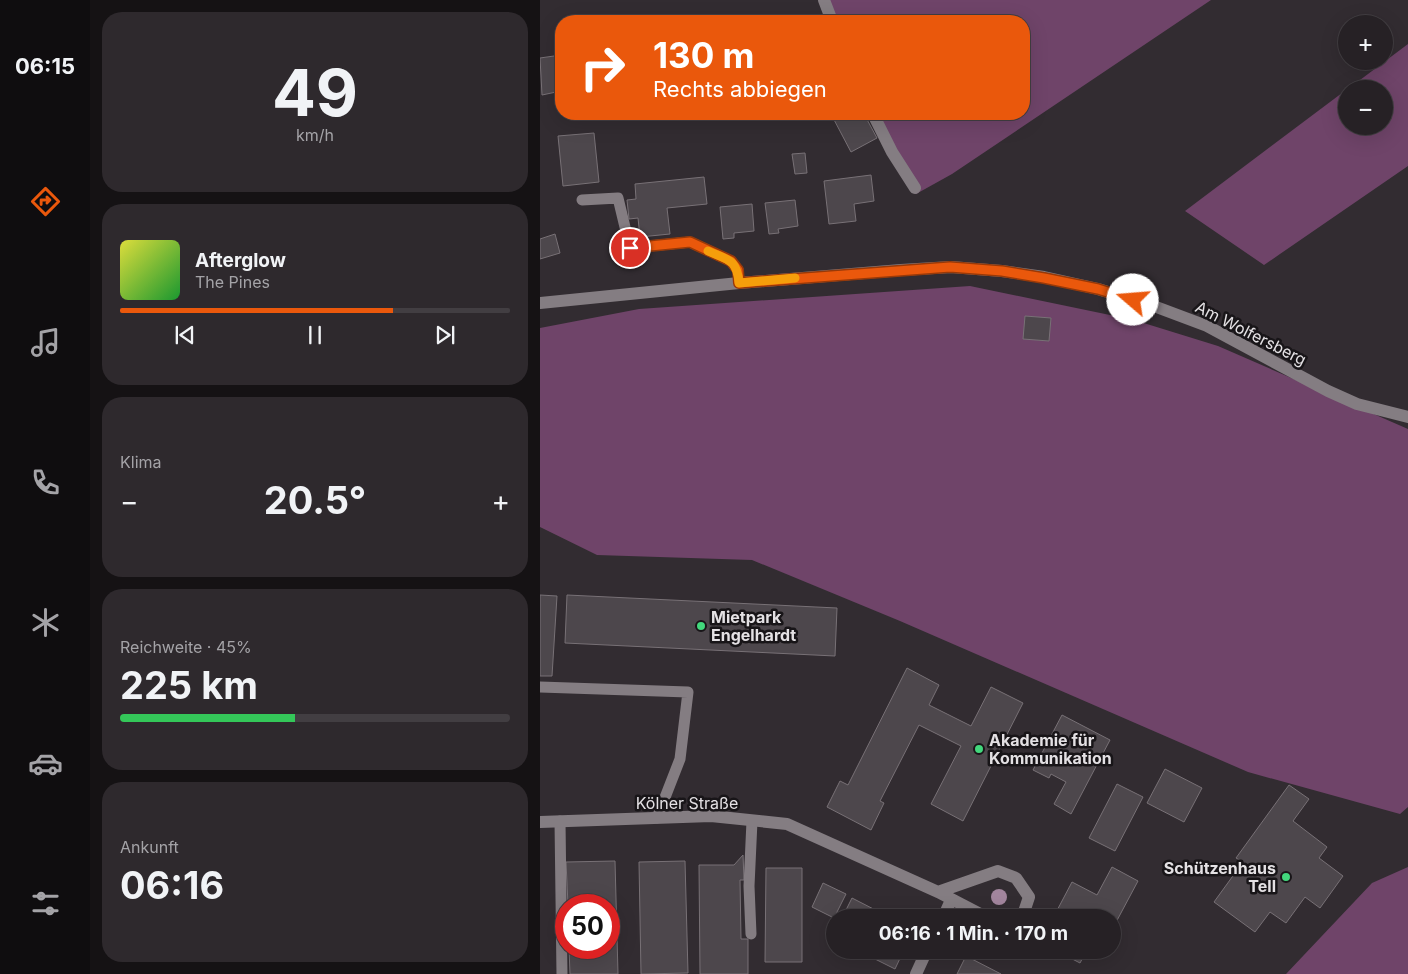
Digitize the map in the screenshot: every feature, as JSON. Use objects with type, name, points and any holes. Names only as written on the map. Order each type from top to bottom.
[{"type":"main road","points":[[824,0],[830,15]]},
{"type":"main road","points":[[876,120],[892,152],[915,188]]},
{"type":"main road","name":"Am Wolfersberg","points":[[540,303],[739,283],[950,267],[1002,271],[1098,289],[1207,326],[1328,391],[1357,404],[1408,417]]},
{"type":"main road","name":"Kölner Straße","points":[[540,822],[711,816],[787,824],[938,892],[970,909]]},
{"type":"main road","points":[[938,892],[998,871],[1016,878],[1029,897],[1025,909]]},
{"type":"main road","points":[[947,909],[951,900]]},
{"type":"main road","points":[[916,974],[924,959]]},
{"type":"lane","points":[[582,200],[618,198],[630,248],[690,242],[731,261],[738,270],[739,283]]},
{"type":"lane","points":[[540,687],[688,692],[680,759],[657,818]]},
{"type":"lane","points":[[751,934],[752,820]]},
{"type":"lane","points":[[560,821],[562,974]]},
{"type":"shaded area","points":[[822,0],[1211,0],[952,174],[916,194],[874,120],[1030,120],[1030,15],[828,15]]},
{"type":"shaded area","points":[[1408,44],[1408,166],[1264,265],[1185,211],[1338,96],[1338,135],[1393,135],[1393,80],[1360,80],[1373,70],[1393,70],[1393,55]]},
{"type":"shaded area","points":[[970,286],[1134,320],[1218,346],[1408,429],[1408,807],[1400,814],[1248,772],[900,621],[752,560],[597,555],[540,527],[540,328],[639,309]]},
{"type":"shaded area","points":[[1408,867],[1408,974],[1286,974],[1372,883]]},
{"type":"building","points":[[555,56],[555,92],[542,95],[540,58]]},
{"type":"building","points":[[834,120],[867,120],[877,138],[851,152]]},
{"type":"building","points":[[594,133],[599,182],[563,186],[558,136]]},
{"type":"building","points":[[805,153],[807,173],[795,174],[792,154]]},
{"type":"building","points":[[871,175],[874,201],[854,204],[856,221],[829,224],[824,181]]},
{"type":"building","points":[[704,177],[707,204],[667,208],[670,234],[640,237],[638,218],[629,219],[627,200],[636,199],[635,184]]},
{"type":"building","points":[[795,200],[798,226],[778,229],[779,233],[769,234],[765,203]]},
{"type":"building","points":[[752,204],[754,231],[734,233],[734,238],[723,239],[720,207]]},
{"type":"building","points":[[555,234],[560,253],[540,259],[540,239]]},
{"type":"building","points":[[1025,316],[1051,318],[1049,341],[1023,339]]},
{"type":"building","points":[[540,595],[557,596],[552,676],[540,676]]},
{"type":"building","name":"Mietpark Engelhardt","points":[[567,595],[837,608],[835,656],[565,643]]},
{"type":"building","points":[[907,668],[939,685],[929,705],[971,726],[991,687],[1023,703],[963,821],[931,804],[961,746],[919,725],[880,801],[884,803],[871,830],[827,807],[840,781],[848,785]]},
{"type":"building","points":[[1062,715],[1110,740],[1071,814],[1054,804],[1066,782],[1051,774],[1049,778],[1033,770]]},
{"type":"building","points":[[1165,769],[1202,788],[1184,822],[1147,803]]},
{"type":"building","points":[[1117,784],[1143,797],[1115,851],[1089,838]]},
{"type":"building","points":[[1289,785],[1309,799],[1293,821],[1327,847],[1319,858],[1343,876],[1320,908],[1305,897],[1286,923],[1270,912],[1255,932],[1214,902],[1243,862],[1236,858]]},
{"type":"building","points":[[743,855],[744,880],[740,880],[741,939],[748,939],[748,974],[700,974],[699,865],[734,865]]},
{"type":"building","points":[[615,861],[616,894],[567,894],[566,862]]},
{"type":"building","points":[[685,861],[688,973],[641,974],[639,862]]},
{"type":"building","points":[[1112,867],[1138,881],[1121,913],[1121,909],[1058,909],[1072,882],[1097,895]]},
{"type":"building","points":[[766,868],[802,868],[802,962],[765,962]]},
{"type":"building","points":[[823,883],[846,894],[838,909],[826,909],[826,914],[812,907]]},
{"type":"building","points":[[852,898],[873,909],[846,909]]},
{"type":"building","points":[[569,959],[618,959],[618,974],[570,974]]},
{"type":"building","points":[[875,959],[900,959],[895,969]]},
{"type":"building","points":[[964,959],[972,959],[1001,974],[957,974]]},
{"type":"building","points":[[1072,959],[1082,959],[1080,963]]},
{"type":"slow traffic","points":[[708,251],[731,261],[738,270],[739,283],[795,278]]},
{"type":"place","name":"Mietpark Engelhardt","points":[[701,626]]},
{"type":"place","name":"Akademie für Kommunikation","points":[[979,749]]},
{"type":"place","name":"Schützenhaus Tell","points":[[1286,877]]},
{"type":"route","points":[[630,248],[690,242],[731,261],[738,270],[739,283],[950,267],[1002,271],[1044,278],[1098,289],[1133,300]]}]
